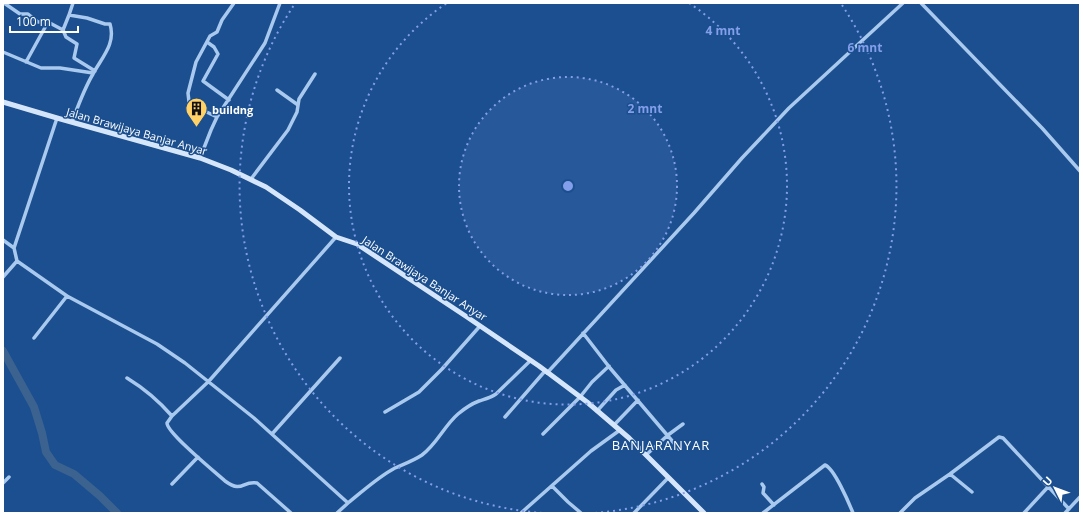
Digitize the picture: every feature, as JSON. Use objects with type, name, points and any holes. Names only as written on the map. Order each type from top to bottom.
[{"type":"street","points":[[4,3],[20,14],[28,14],[38,22],[48,22],[63,30],[66,37],[77,44],[74,58],[94,72]]},
{"type":"street","points":[[63,30],[73,3]]},
{"type":"street","points":[[218,117],[192,105],[188,99],[194,69],[210,36],[217,32],[234,3]]},
{"type":"street","points":[[200,158],[218,117],[265,43],[280,3]]},
{"type":"street","points":[[504,417],[689,218],[742,158],[790,108],[903,3]]},
{"type":"street","points":[[921,3],[1042,128],[1080,171]]},
{"type":"street","points":[[69,14],[110,24],[112,29],[111,42],[81,98],[72,122]]},
{"type":"street","points":[[26,62],[48,22]]},
{"type":"street","points":[[207,42],[214,46],[217,55],[203,81],[229,100]]},
{"type":"street","points":[[3,52],[45,69],[60,68],[94,72]]},
{"type":"street","points":[[251,179],[288,130],[297,112],[299,99],[314,74]]},
{"type":"street","points":[[277,90],[298,105]]},
{"type":"street","name":"Jalan Brawijaya Banjar Anyar","points":[[3,102],[200,158],[237,172],[266,187],[336,237],[357,244],[480,326],[580,397],[620,430],[704,513]]},
{"type":"street","points":[[57,118],[14,248],[17,261],[67,296],[157,344],[209,381],[272,434],[348,503]]},
{"type":"street","points":[[291,513],[257,483],[254,482],[238,488],[233,486],[198,457],[168,428],[167,423],[172,416],[209,381],[336,237]]},
{"type":"street","points":[[3,240],[14,248]]},
{"type":"street","points":[[3,277],[17,261]]},
{"type":"street","points":[[34,338],[67,296]]},
{"type":"street","points":[[384,412],[419,392],[442,369],[480,326]]},
{"type":"street","points":[[583,333],[609,366],[680,449]]},
{"type":"street","points":[[272,434],[340,358]]},
{"type":"street","points":[[337,513],[376,480],[394,468],[408,463],[422,455],[432,446],[446,425],[458,414],[473,404],[496,394],[530,361]]},
{"type":"street","points":[[543,434],[609,366]]},
{"type":"street","points":[[127,378],[145,389],[172,416]]},
{"type":"street","points":[[597,411],[616,390],[625,385]]},
{"type":"street","points":[[614,425],[638,400]]},
{"type":"street","points":[[646,455],[668,435],[683,424]]},
{"type":"street","points":[[521,513],[591,451],[620,430]]},
{"type":"street","points":[[900,513],[915,498],[950,474],[999,436],[1003,438],[1069,509]]},
{"type":"street","points":[[172,484],[198,457]]},
{"type":"street","points":[[764,513],[825,466],[831,469],[847,497],[854,513]]},
{"type":"street","points":[[950,474],[972,492]]},
{"type":"street","points":[[3,483],[9,477]]},
{"type":"street","points":[[634,513],[668,478]]},
{"type":"street","points":[[762,484],[764,487],[763,493],[774,505]]},
{"type":"street","points":[[552,486],[581,513]]},
{"type":"street","points":[[1024,513],[1048,487]]},
{"type":"street","points":[[1065,513],[1080,497]]},
{"type":"waterway","points":[[3,351],[34,407],[46,452],[55,465],[74,474],[117,513]]},
{"type":"place","name":"buildng","points":[[197,128]]},
{"type":"district","name":"BANJARANYAR","points":[[661,445]]}]
